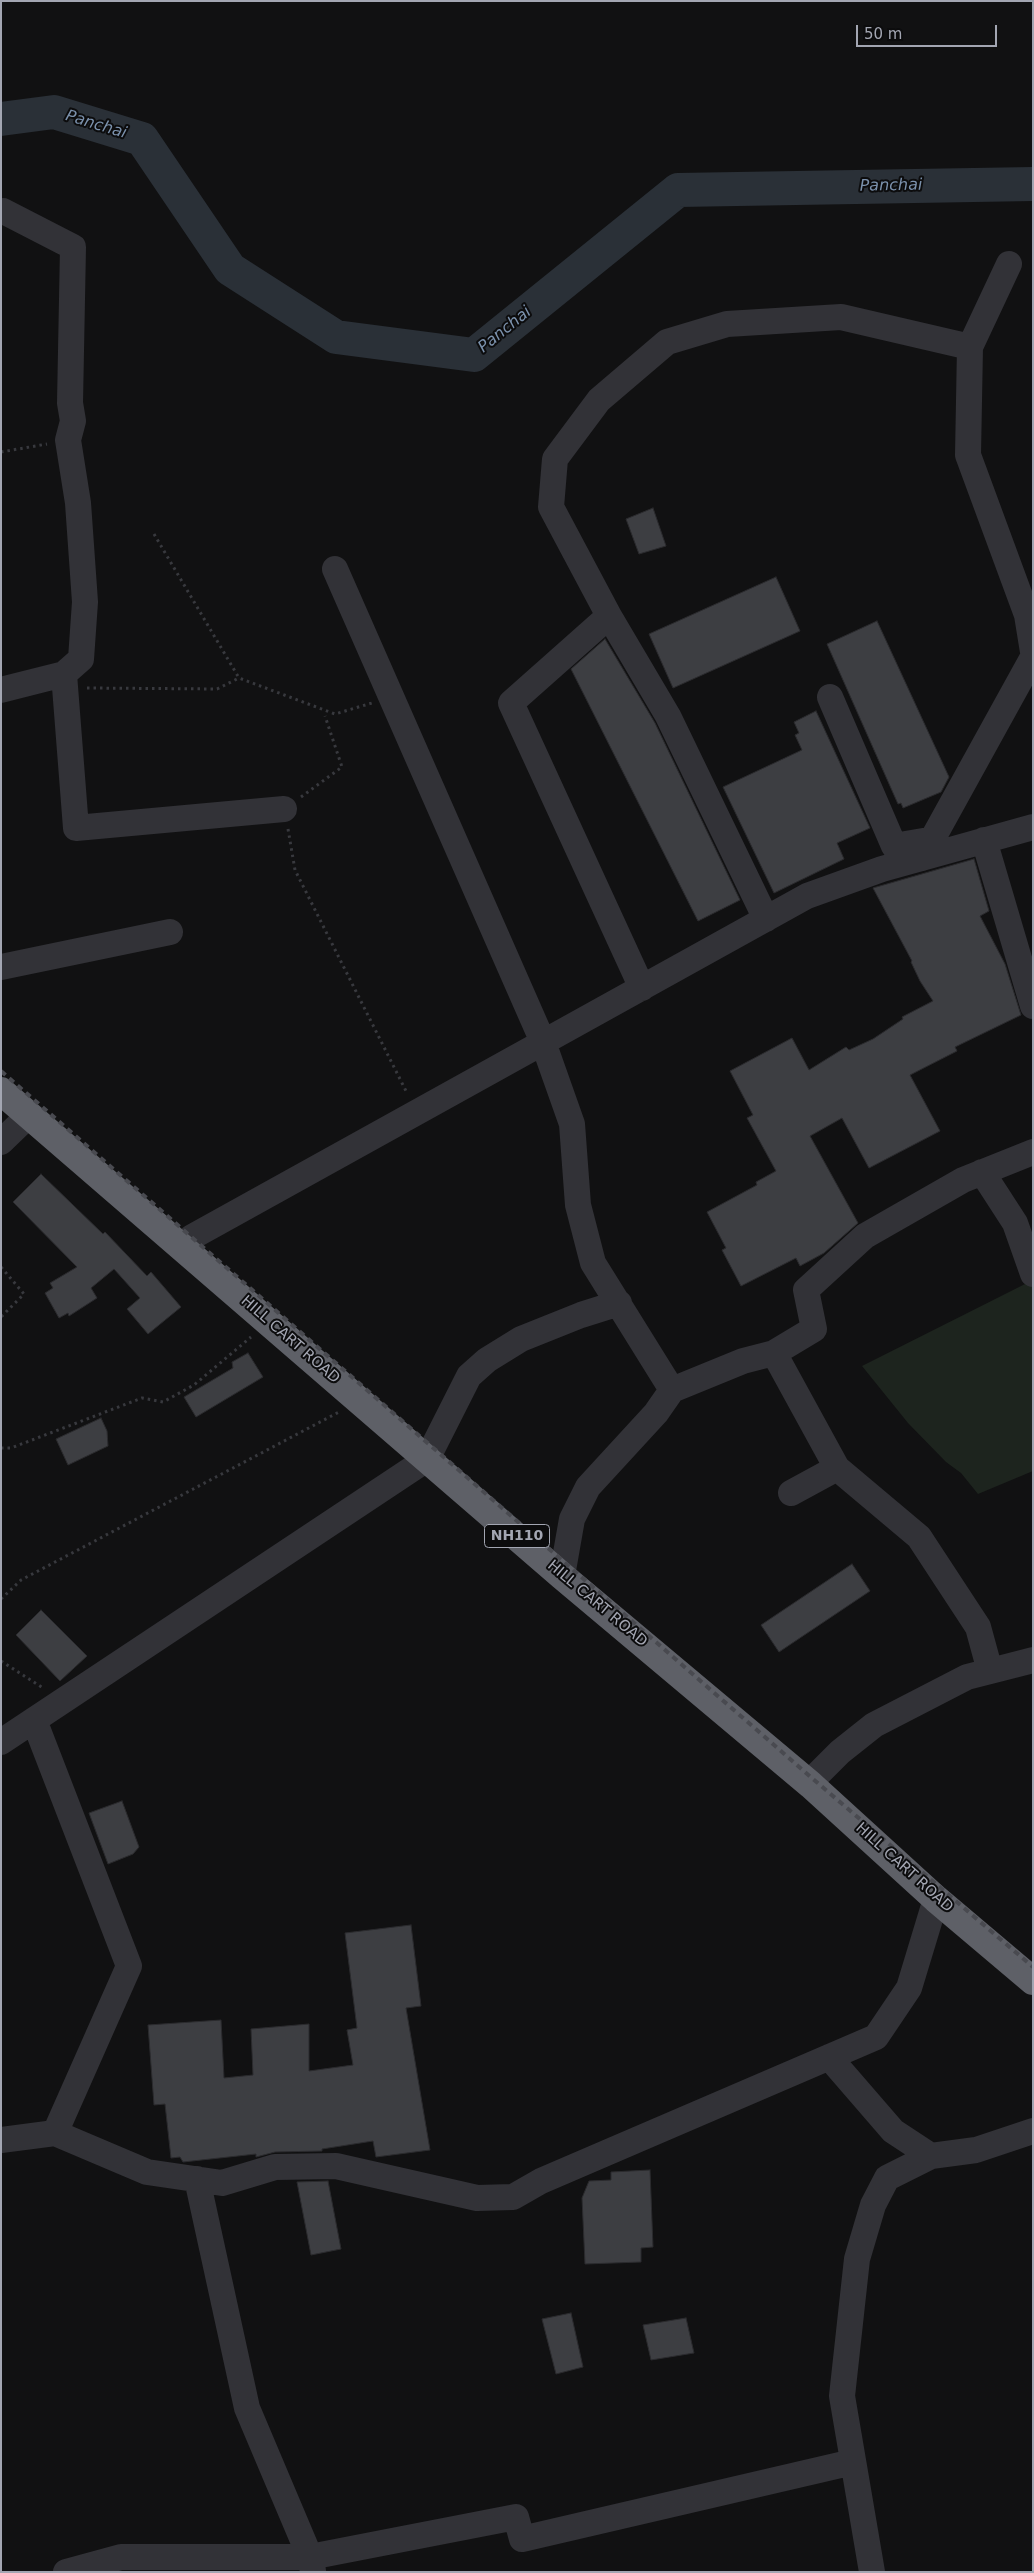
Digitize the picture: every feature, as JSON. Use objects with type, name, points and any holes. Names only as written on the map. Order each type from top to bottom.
[{"type":"highway","name":"HILL CART ROAD","points":[[1,1091],[562,1576],[811,1785],[936,1899],[1033,1981]]},
{"type":"street","points":[[1,690],[64,681],[81,660],[86,602],[78,502],[68,440],[73,421],[70,403],[73,247],[4,212]]},
{"type":"street","points":[[1009,264],[970,347],[968,454],[1027,615],[1033,652]]},
{"type":"street","points":[[766,919],[668,716],[609,616],[551,508],[555,459],[599,400],[667,342],[727,324],[841,317],[970,347]]},
{"type":"street","points":[[335,569],[543,1042],[572,1124],[578,1205],[593,1263],[672,1390]]},
{"type":"street","points":[[609,616],[511,703],[642,988]]},
{"type":"street","points":[[182,1247],[192,1237],[807,896],[882,869],[927,848],[1033,657]]},
{"type":"street","points":[[64,681],[76,828],[284,809]]},
{"type":"street","points":[[830,697],[894,846],[927,848],[984,840],[1033,827]]},
{"type":"street","points":[[984,840],[1033,1006]]},
{"type":"street","points":[[1,967],[170,932]]},
{"type":"street","points":[[1,1142],[29,1115]]},
{"type":"street","points":[[562,1576],[572,1519],[588,1487],[656,1413],[672,1390],[743,1361],[774,1353],[814,1329],[806,1290],[865,1236],[963,1180],[1033,1152]]},
{"type":"street","points":[[982,1172],[1016,1223],[1033,1274]]},
{"type":"street","points":[[1,1742],[427,1459],[469,1376],[487,1360],[521,1339],[581,1315],[619,1303]]},
{"type":"street","points":[[774,1353],[837,1468],[919,1537],[978,1627],[990,1671]]},
{"type":"street","points":[[791,1493],[837,1468]]},
{"type":"street","points":[[811,1785],[813,1779],[840,1752],[874,1725],[967,1677],[1033,1660]]},
{"type":"street","points":[[34,1720],[129,1966],[55,2132]]},
{"type":"street","points":[[1,2140],[55,2132],[147,2172],[222,2183],[276,2167],[336,2166],[477,2198],[513,2197],[541,2181],[876,2037],[909,1988],[936,1899]]},
{"type":"street","points":[[829,2057],[893,2131],[931,2156]]},
{"type":"street","points":[[872,2572],[842,2396],[857,2259],[873,2205],[888,2178],[931,2156],[976,2150],[1033,2131]]},
{"type":"street","points":[[197,2179],[247,2408],[312,2564]]},
{"type":"street","points":[[66,2572],[120,2557],[312,2564],[516,2517],[522,2539],[853,2462]]},
{"type":"path","points":[[1,452],[68,440]]},
{"type":"path","points":[[154,534],[239,678],[336,714],[392,698]]},
{"type":"path","points":[[64,681],[217,689],[239,678]]},
{"type":"path","points":[[325,716],[342,767],[284,809],[295,870],[417,1112]]},
{"type":"path","points":[[1,1267],[24,1294],[1,1317]]},
{"type":"path","points":[[1,1448],[11,1448],[142,1398],[163,1402],[194,1386],[232,1356],[268,1322]]},
{"type":"path","points":[[1,1599],[21,1580],[360,1401]]},
{"type":"path","points":[[1,1661],[63,1701]]},
{"type":"shaded area","points":[[1033,1280],[1033,1471],[978,1494],[961,1473],[946,1462],[908,1423],[862,1366]]},
{"type":"building","points":[[653,508],[666,546],[639,554],[626,519]]},
{"type":"building","points":[[776,577],[800,631],[673,688],[649,634]]},
{"type":"building","points":[[877,621],[949,777],[941,792],[903,808],[901,803],[898,804],[827,644]]},
{"type":"building","points":[[605,639],[655,723],[740,900],[698,921],[571,669]]},
{"type":"building","points":[[816,711],[870,828],[837,843],[844,859],[774,893],[723,787],[802,750],[795,735],[799,733],[794,722]]},
{"type":"building","points":[[974,859],[989,911],[980,916],[1005,964],[1021,1015],[955,1047],[957,1051],[910,1075],[940,1131],[869,1168],[842,1118],[810,1136],[858,1223],[824,1253],[800,1266],[796,1258],[741,1286],[722,1250],[726,1248],[707,1212],[757,1185],[756,1182],[776,1171],[747,1118],[753,1115],[730,1071],[792,1038],[809,1070],[846,1047],[849,1050],[873,1039],[903,1019],[902,1017],[933,1001],[920,981],[912,961],[873,888]]},
{"type":"building","points":[[41,1174],[103,1234],[105,1232],[147,1276],[151,1272],[181,1307],[148,1334],[127,1309],[140,1298],[114,1269],[91,1288],[97,1298],[69,1316],[68,1313],[59,1318],[45,1293],[53,1288],[50,1283],[77,1267],[13,1202]]},
{"type":"building","points":[[248,1353],[263,1377],[196,1417],[184,1397],[233,1368],[232,1362]]},
{"type":"building","points":[[101,1418],[107,1431],[108,1446],[68,1465],[56,1439]]},
{"type":"building","points":[[852,1564],[870,1591],[779,1652],[761,1625]]},
{"type":"building","points":[[41,1610],[87,1656],[60,1681],[16,1635]]},
{"type":"building","points":[[122,1801],[139,1847],[133,1854],[108,1864],[89,1813]]},
{"type":"building","points":[[411,1925],[421,2006],[406,2008],[430,2150],[376,2157],[373,2141],[322,2149],[322,2151],[275,2152],[256,2157],[256,2154],[183,2162],[180,2157],[171,2158],[165,2104],[154,2105],[148,2025],[221,2020],[224,2078],[253,2075],[251,2029],[309,2024],[309,2071],[353,2065],[347,2030],[357,2028],[345,1933]]},
{"type":"building","points":[[650,2170],[653,2247],[641,2248],[641,2262],[585,2264],[582,2198],[589,2181],[611,2180],[611,2172]]},
{"type":"building","points":[[328,2181],[341,2249],[311,2255],[297,2182]]},
{"type":"building","points":[[571,2313],[583,2367],[556,2374],[542,2319]]},
{"type":"building","points":[[686,2318],[694,2353],[651,2360],[643,2325]]},
{"type":"waterway","name":"Panchai","points":[[1,119],[54,112],[142,139],[230,269],[336,337],[474,355],[678,190],[1033,184]]},
{"type":"railway","points":[[1,1071],[813,1779],[1033,1967]]}]
